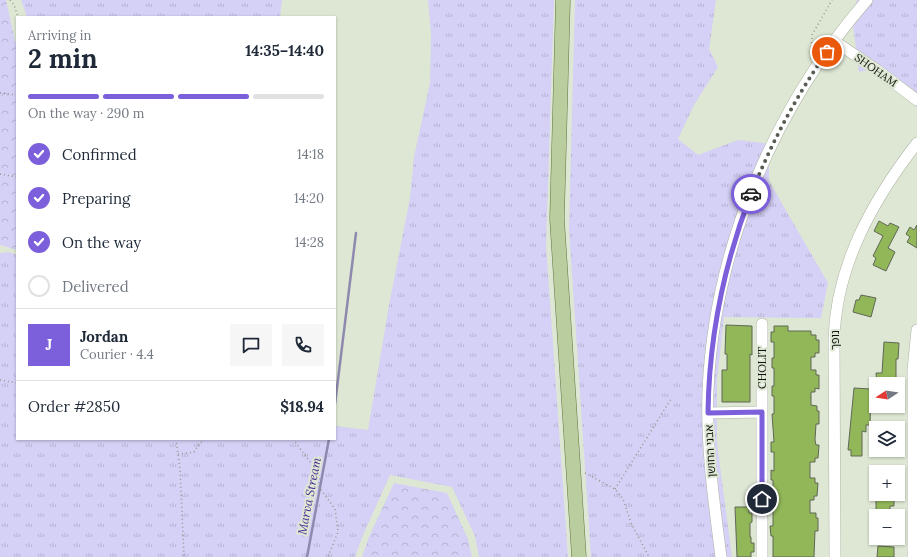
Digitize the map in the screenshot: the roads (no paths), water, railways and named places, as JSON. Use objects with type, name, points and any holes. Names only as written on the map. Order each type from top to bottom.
[{"type":"main road","points":[[563,0],[558,219],[579,557]]},
{"type":"street","name":"אבני החושן","points":[[720,557],[711,473],[708,413],[711,355],[716,318],[726,273],[737,234],[762,168],[777,136],[794,104],[834,41],[868,0]]},
{"type":"street","name":"SHOHAM","points":[[834,41],[877,70],[917,100]]},
{"type":"street","name":"נופך","points":[[835,557],[834,339],[839,295],[848,263],[867,220],[895,174],[917,143]]},
{"type":"street","name":"CHOLIT","points":[[762,324],[762,557]]},
{"type":"street","points":[[913,557],[915,544],[913,370],[917,330]]},
{"type":"street","points":[[708,413],[762,412]]},
{"type":"waterway","name":"Marva Stream","points":[[336,396],[356,233]]},
{"type":"waterway","name":"Marva Stream","points":[[307,557],[329,440]]}]
